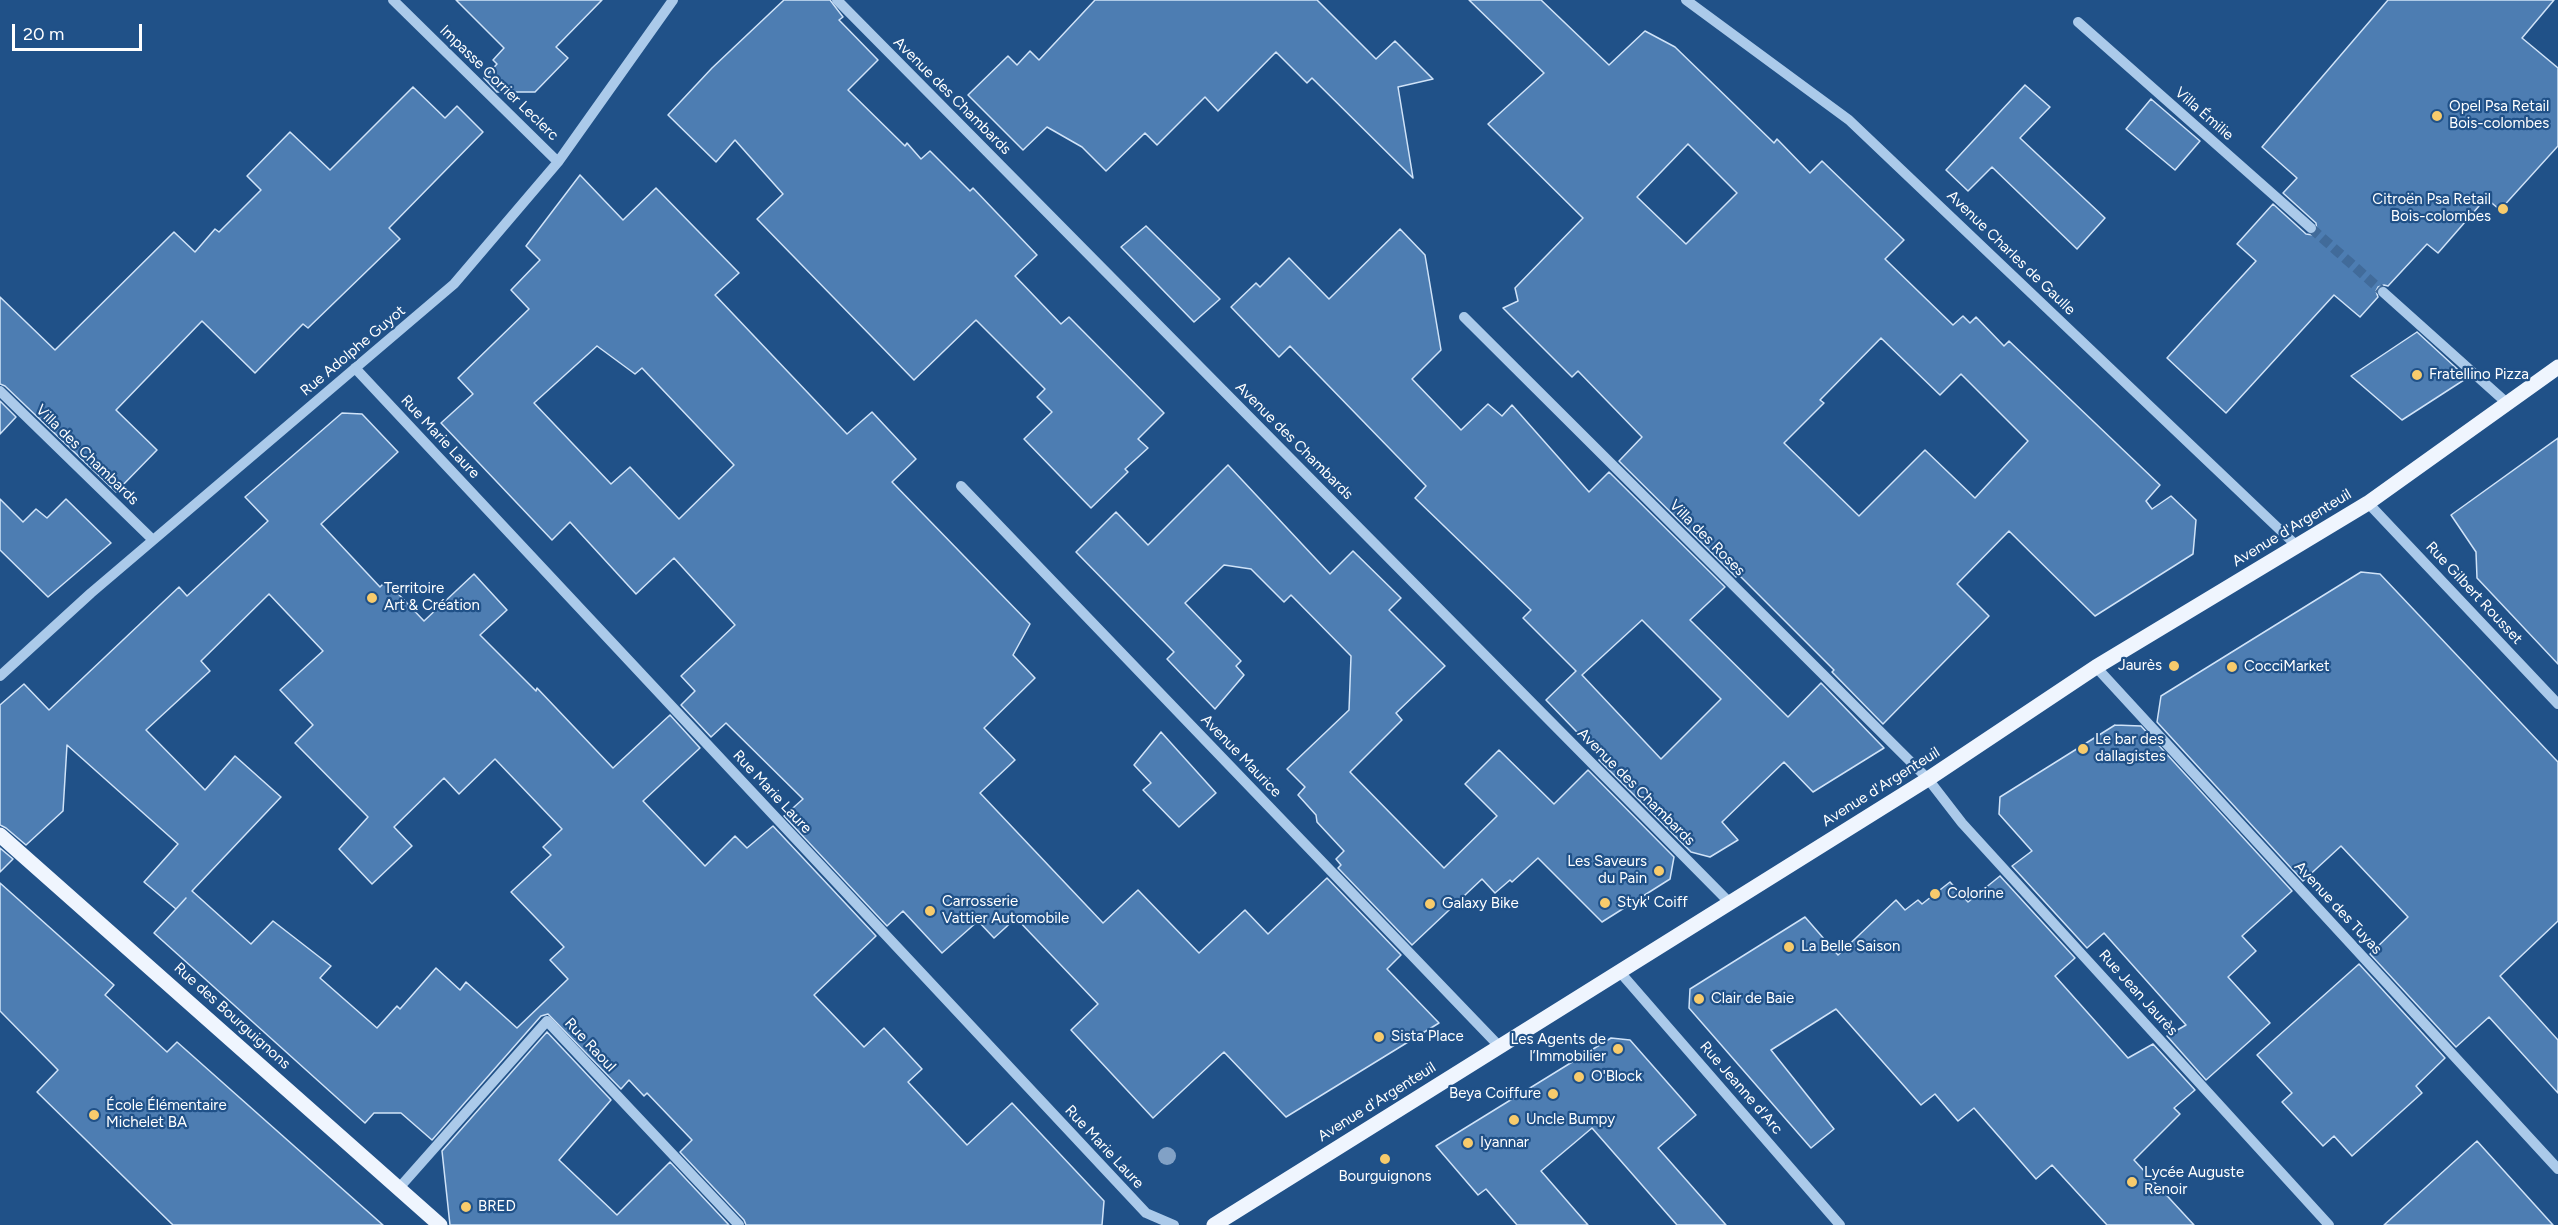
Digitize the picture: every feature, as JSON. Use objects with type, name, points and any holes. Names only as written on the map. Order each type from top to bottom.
[{"type":"main road","name":"Avenue d'Argenteuil","points":[[1214,1225],[1928,779],[2096,667],[2368,503],[2558,367]]},
{"type":"main road","name":"Rue des Bourguignons","points":[[0,835],[440,1225]]},
{"type":"street","name":"Impasse Corrier Leclerc","points":[[393,0],[558,162]]},
{"type":"street","name":"Rue Adolphe Guyot","points":[[0,676],[153,540],[454,284],[558,162],[673,0]]},
{"type":"street","name":"Avenue des Chambards","points":[[837,0],[1730,903]]},
{"type":"street","name":"Avenue Charles de Gaulle","points":[[1686,0],[1849,120],[2298,547]]},
{"type":"street","name":"Villa Émilie","points":[[2078,22],[2311,228]]},
{"type":"street","points":[[2383,292],[2508,404]]},
{"type":"street","name":"Villa des Roses","points":[[1464,317],[1928,779]]},
{"type":"street","name":"Rue Marie Laure","points":[[355,368],[1146,1213],[1174,1225]]},
{"type":"street","name":"Villa des Chambards","points":[[0,391],[153,540]]},
{"type":"street","name":"Avenue Maurice","points":[[961,486],[1500,1047]]},
{"type":"street","name":"Rue Gilbert Rousset","points":[[2368,503],[2558,704]]},
{"type":"street","name":"Avenue des Tuyas","points":[[2096,667],[2558,1168]]},
{"type":"street","name":"Rue Jean Jaurès","points":[[1928,779],[1962,823],[2329,1225]]},
{"type":"street","name":"Rue Jeanne d'Arc","points":[[1619,971],[1840,1225]]},
{"type":"street","name":"Rue Raoul","points":[[399,1188],[547,1021],[739,1225]]},
{"type":"building","points":[[456,0],[602,0],[556,47],[568,58],[535,92],[497,92],[484,78],[497,64],[493,60],[504,48]]},
{"type":"building","points":[[784,0],[830,0],[843,17],[839,20],[878,60],[848,90],[905,146],[907,143],[921,159],[930,151],[970,191],[973,188],[1037,255],[1015,276],[1061,324],[1069,317],[1164,413],[1138,439],[1148,448],[1125,469],[1128,472],[1091,508],[1024,439],[1052,412],[1037,397],[1045,389],[976,320],[914,380],[757,219],[783,194],[735,140],[716,162],[668,115],[712,68]]},
{"type":"building","points":[[1095,0],[1317,0],[1376,59],[1395,41],[1433,79],[1398,87],[1413,178],[1312,78],[1307,83],[1276,52],[1218,111],[1205,97],[1157,145],[1145,133],[1106,171],[1082,147],[1047,127],[1023,150],[968,95],[1008,56],[1017,65],[1030,51],[1039,60]]},
{"type":"building","points":[[1469,0],[1541,0],[1609,65],[1645,31],[1675,47],[1774,143],[1777,139],[1810,173],[1822,161],[1904,240],[1885,259],[1953,325],[1963,316],[1970,323],[1976,317],[2004,346],[2009,341],[2160,485],[2146,501],[2152,509],[2171,496],[2196,520],[2193,554],[2095,616],[2009,531],[1957,584],[1989,616],[1883,724],[1832,672],[1834,670],[1739,575],[1736,577],[1619,461],[1642,437],[1578,371],[1572,377],[1503,308],[1518,301],[1515,288],[1583,218],[1488,124],[1544,73]],"holes":[[[1688,144],[1737,193],[1686,244],[1637,197]],[[1881,338],[1940,395],[1961,374],[2028,441],[1975,498],[1925,450],[1859,516],[1784,443],[1824,403],[1820,400]]]},
{"type":"building","points":[[2388,0],[2554,0],[2522,38],[2558,68],[2558,146],[2500,210],[2486,198],[2438,253],[2427,244],[2388,286],[2378,287],[2376,291],[2378,297],[2360,317],[2334,295],[2226,413],[2167,358],[2256,261],[2237,244],[2273,204],[2306,234],[2313,235],[2317,232],[2316,223],[2283,193],[2297,178],[2262,147]]},
{"type":"building","points":[[2025,85],[2050,107],[2020,138],[2105,218],[2077,249],[1992,167],[1968,191],[1946,170]]},
{"type":"building","points":[[413,87],[445,118],[457,106],[483,132],[389,228],[400,239],[308,328],[303,324],[255,373],[202,321],[116,410],[157,450],[116,492],[5,386],[0,384],[0,297],[55,350],[174,232],[195,252],[215,229],[219,232],[261,190],[247,176],[290,132],[330,170]]},
{"type":"building","points":[[2151,99],[2200,141],[2175,170],[2126,129]]},
{"type":"building","points":[[580,175],[623,220],[656,188],[739,273],[715,295],[847,434],[872,412],[916,459],[892,482],[1030,624],[1013,655],[1035,678],[984,728],[1015,760],[980,793],[1103,923],[1138,890],[1199,953],[1245,910],[1268,934],[1327,878],[1401,955],[1387,969],[1439,1023],[1286,1117],[1224,1052],[1153,1118],[1071,1030],[1098,1004],[1016,918],[994,938],[978,921],[942,953],[903,911],[887,926],[784,816],[803,799],[726,723],[711,737],[681,705],[695,691],[681,676],[735,625],[674,558],[636,594],[570,522],[552,540],[441,423],[473,394],[458,378],[529,309],[511,290],[540,260],[526,246]],"holes":[[[597,346],[635,374],[642,368],[734,465],[679,519],[630,467],[611,484],[534,403]]]},
{"type":"building","points":[[1146,226],[1220,299],[1194,322],[1121,247]]},
{"type":"building","points":[[1400,229],[1425,255],[1441,350],[1412,379],[1461,430],[1488,404],[1502,416],[1512,405],[1589,492],[1609,472],[1725,587],[1690,620],[1788,717],[1821,683],[1884,748],[1813,792],[1784,762],[1722,822],[1738,840],[1710,857],[1691,852],[1599,760],[1601,757],[1546,700],[1576,671],[1523,618],[1531,610],[1415,498],[1426,486],[1290,346],[1279,357],[1231,307],[1256,283],[1260,287],[1289,258],[1329,299]],"holes":[[[1642,620],[1721,699],[1661,759],[1582,675]]]},
{"type":"building","points":[[2417,332],[2467,378],[2402,420],[2351,376]]},
{"type":"building","points":[[0,401],[16,417],[0,434]]},
{"type":"building","points":[[342,413],[362,414],[398,452],[321,524],[380,587],[386,581],[424,621],[474,574],[507,610],[480,635],[536,691],[537,688],[613,768],[670,715],[700,748],[643,801],[705,866],[735,836],[747,848],[773,826],[876,936],[814,995],[864,1047],[884,1028],[922,1069],[908,1082],[967,1145],[1012,1103],[1104,1201],[1102,1225],[746,1225],[744,1220],[680,1152],[692,1140],[647,1093],[644,1096],[629,1080],[621,1089],[548,1014],[541,1016],[432,1140],[401,1113],[374,1113],[365,1123],[154,933],[176,909],[144,882],[178,844],[67,745],[63,811],[26,845],[0,825],[0,705],[24,684],[49,710],[179,587],[187,596],[268,521],[245,497]],"holes":[[[269,594],[323,651],[280,690],[313,725],[295,743],[368,817],[339,849],[372,884],[412,846],[394,827],[444,778],[459,794],[495,759],[562,829],[543,847],[551,855],[511,892],[564,947],[550,960],[568,979],[517,1028],[466,982],[460,990],[436,968],[400,1009],[397,1006],[377,1028],[320,978],[331,966],[273,921],[251,944],[192,891],[281,797],[235,756],[205,790],[146,730],[210,671],[201,661]]]},
{"type":"building","points":[[2558,438],[2558,664],[2477,578],[2476,552],[2451,515]]},
{"type":"building","points":[[1228,465],[1330,574],[1353,551],[1401,598],[1389,610],[1445,666],[1396,713],[1402,720],[1350,772],[1444,868],[1497,816],[1465,784],[1499,750],[1554,804],[1588,770],[1674,857],[1670,879],[1602,922],[1538,858],[1512,882],[1510,880],[1495,893],[1482,879],[1412,945],[1338,868],[1341,865],[1336,859],[1344,851],[1317,822],[1316,815],[1298,795],[1305,787],[1287,769],[1349,710],[1351,656],[1291,595],[1284,602],[1251,569],[1224,565],[1185,603],[1241,661],[1236,666],[1244,675],[1215,709],[1167,659],[1174,652],[1076,552],[1116,512],[1148,545]]},
{"type":"building","points":[[0,499],[23,522],[36,509],[47,518],[66,499],[111,543],[48,597],[0,550]]},
{"type":"building","points":[[2361,572],[2380,574],[2558,762],[2558,921],[2500,976],[2558,1040],[2558,1093],[2489,1017],[2456,1047],[2370,954],[2408,917],[2341,846],[2303,881],[2157,722],[2161,696]]},
{"type":"building","points":[[2115,725],[2141,726],[2292,891],[2242,936],[2256,951],[2228,977],[2270,1023],[2206,1080],[2167,1036],[2186,1025],[2104,933],[2087,948],[2012,866],[2032,851],[1999,814],[2000,797]]},
{"type":"building","points":[[1161,732],[1216,793],[1179,827],[1143,790],[1151,783],[1134,765]]},
{"type":"building","points":[[0,848],[13,859],[0,872]]},
{"type":"building","points":[[2000,876],[2075,958],[2055,976],[2128,1058],[2153,1044],[2195,1090],[2174,1108],[2180,1114],[2134,1160],[2194,1225],[2107,1225],[2052,1165],[2036,1179],[1974,1108],[1958,1121],[1935,1094],[1921,1105],[1836,1009],[1771,1050],[1834,1129],[1811,1148],[1689,1008],[1690,989],[1805,917],[1838,955],[1896,900],[1905,910],[1918,900],[1922,904],[1950,882],[1968,902]]},
{"type":"building","points":[[0,883],[114,985],[105,995],[167,1052],[177,1042],[383,1225],[173,1225],[37,1092],[58,1070],[0,1011]]},
{"type":"building","points":[[2359,964],[2445,1058],[2416,1086],[2422,1093],[2352,1156],[2334,1136],[2323,1146],[2282,1102],[2292,1093],[2257,1055]]},
{"type":"building","points":[[547,1032],[611,1100],[559,1160],[617,1215],[670,1162],[729,1225],[450,1225],[442,1151]]},
{"type":"building","points":[[1611,1038],[1630,1040],[1696,1115],[1658,1148],[1726,1225],[1677,1225],[1592,1128],[1541,1171],[1588,1225],[1517,1225],[1486,1189],[1478,1195],[1436,1146]]},
{"type":"building","points":[[2477,1141],[2553,1225],[2384,1225]]},
{"type":"tunnel","points":[[2311,228],[2383,292]]},
{"type":"place","name":"Opel Psa Retail Bois-colombes","points":[[2437,116]]},
{"type":"place","name":"Citroën Psa Retail Bois-colombes","points":[[2503,209]]},
{"type":"place","name":"Fratellino Pizza","points":[[2417,375]]},
{"type":"place","name":"Territoire Art & Création","points":[[372,598]]},
{"type":"place","name":"Jaurès","points":[[2174,666]]},
{"type":"place","name":"CocciMarket","points":[[2232,667]]},
{"type":"place","name":"Le bar des dallagistes","points":[[2083,749]]},
{"type":"place","name":"Les Saveurs du Pain","points":[[1659,871]]},
{"type":"place","name":"Colorine","points":[[1935,894]]},
{"type":"place","name":"Styk' Coiff","points":[[1605,903]]},
{"type":"place","name":"Galaxy Bike","points":[[1430,904]]},
{"type":"place","name":"Carrosserie Vattier Automobile","points":[[930,911]]},
{"type":"place","name":"La Belle Saison","points":[[1789,947]]},
{"type":"place","name":"Clair de Baie","points":[[1699,999]]},
{"type":"place","name":"Sista Place","points":[[1379,1037]]},
{"type":"place","name":"Les Agents de l’Immobilier","points":[[1618,1049]]},
{"type":"place","name":"O'Block","points":[[1579,1077]]},
{"type":"place","name":"Beya Coiffure","points":[[1553,1094]]},
{"type":"place","name":"École Élémentaire Michelet BA","points":[[94,1115]]},
{"type":"place","name":"Uncle Bumpy","points":[[1514,1120]]},
{"type":"place","name":"Iyannar","points":[[1468,1143]]},
{"type":"place","name":"Bourguignons","points":[[1385,1159]]},
{"type":"place","name":"Lycée Auguste Renoir","points":[[2132,1182]]},
{"type":"place","name":"BRED","points":[[466,1207]]}]
